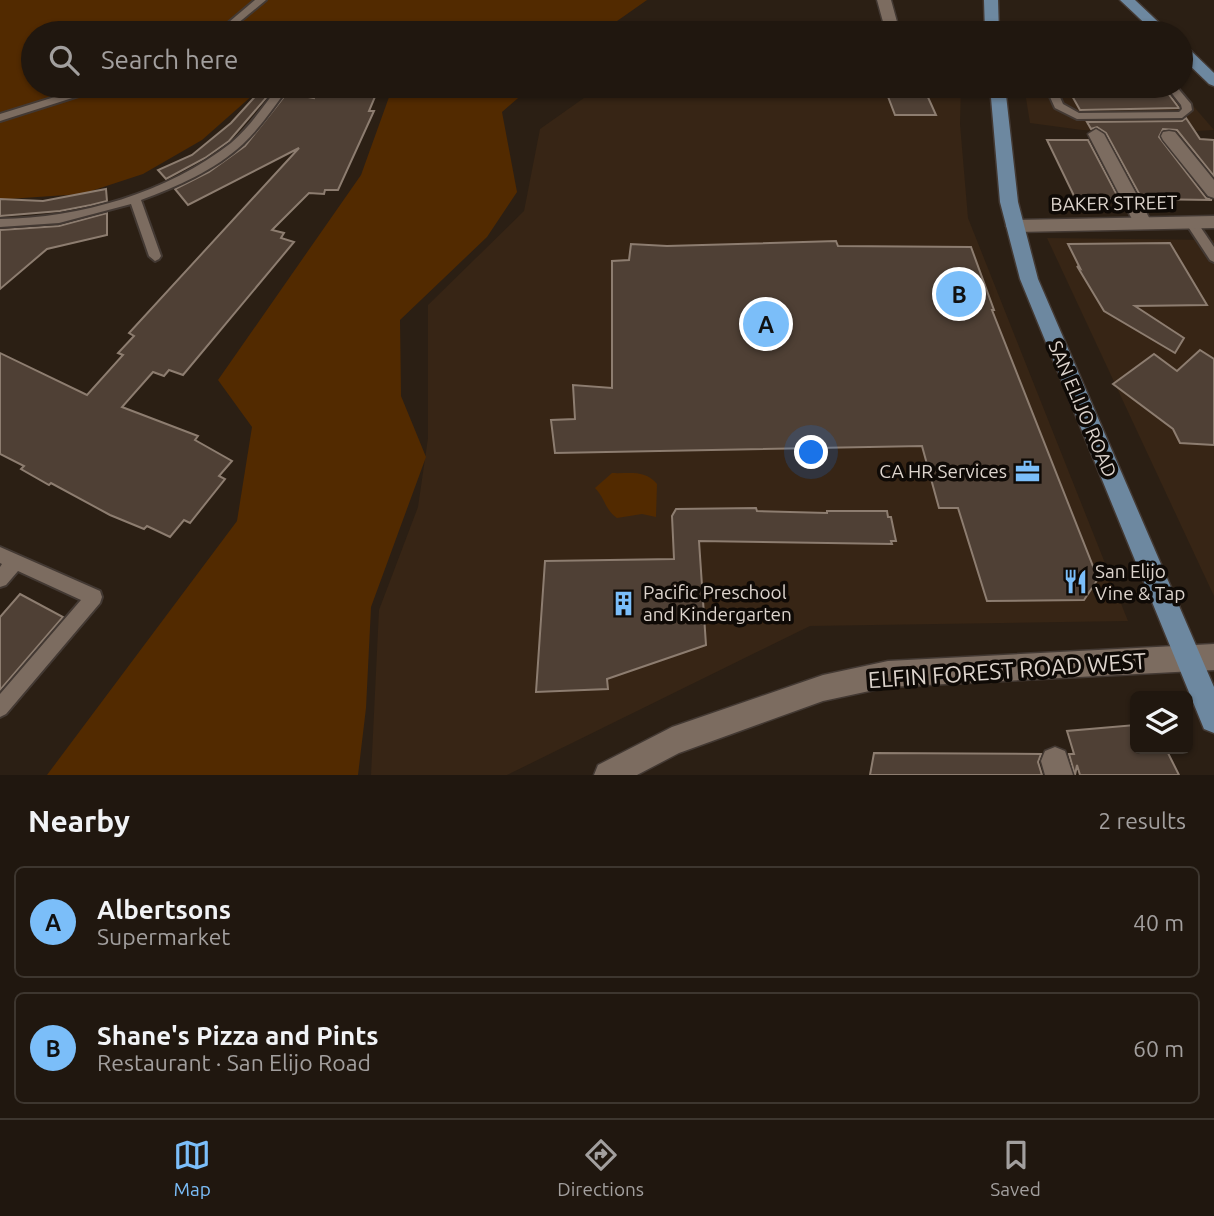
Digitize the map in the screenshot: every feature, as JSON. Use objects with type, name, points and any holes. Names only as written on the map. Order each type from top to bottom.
[{"type":"main road","points":[[991,0],[992,21]]},
{"type":"main road","points":[[1126,0],[1150,21]]},
{"type":"main road","points":[[1193,61],[1214,81]]},
{"type":"main road","name":"SAN ELIJO ROAD","points":[[998,98],[1005,170],[1015,226],[1029,279],[1201,657],[1214,719]]},
{"type":"street","points":[[884,0],[890,21]]},
{"type":"street","points":[[1096,134],[1143,223]]},
{"type":"street","points":[[1170,136],[1214,192]]},
{"type":"street","name":"BAKER STREET","points":[[1015,226],[1214,222]]},
{"type":"street","name":"ELFIN FOREST ROAD WEST","points":[[608,775],[684,737],[823,688],[888,674],[1201,657]]},
{"type":"lane","points":[[236,21],[261,0]]},
{"type":"lane","points":[[0,118],[66,98]]},
{"type":"lane","points":[[0,223],[20,224],[87,213],[135,199],[192,171],[236,145],[275,98]]},
{"type":"lane","points":[[1055,98],[1059,106],[1077,116],[1182,115],[1187,110],[1181,98]]},
{"type":"lane","points":[[135,199],[155,256]]},
{"type":"lane","points":[[1191,222],[1214,257]]},
{"type":"lane","points":[[0,579],[7,559],[94,597],[0,708]]},
{"type":"shaded area","points":[[0,0],[647,0],[617,21],[21,21],[21,98],[249,98],[202,140],[143,174],[82,194],[0,199]]},
{"type":"shaded area","points":[[389,98],[518,98],[502,112],[517,192],[487,237],[400,320],[401,396],[426,457],[371,607],[366,708],[358,775],[47,775],[237,521],[252,427],[218,380],[361,175]]},
{"type":"shaded area","points":[[584,98],[961,98],[960,124],[968,218],[1128,621],[810,626],[507,775],[371,775],[379,610],[418,507],[428,438],[428,305],[524,211],[540,129]]},
{"type":"shaded area","points":[[1026,98],[1186,98],[1214,130],[1157,133],[1082,130],[1030,123]]},
{"type":"shaded area","points":[[1047,238],[1214,240],[1214,596]]},
{"type":"shaded area","points":[[612,473],[636,473],[647,476],[657,484],[656,517],[642,514],[617,518],[613,515],[595,488]]},
{"type":"building","points":[[254,98],[266,98],[229,141],[205,158],[166,179],[158,170],[192,155],[231,123]]},
{"type":"building","points":[[283,98],[374,98],[369,111],[374,111],[338,190],[325,190],[324,194],[309,193],[272,230],[284,233],[281,238],[294,242],[183,375],[169,370],[164,376],[153,372],[122,407],[198,436],[195,440],[232,461],[219,476],[225,479],[190,523],[184,520],[170,537],[147,526],[144,529],[110,515],[51,483],[49,485],[21,469],[24,466],[0,454],[0,353],[87,395],[123,355],[118,353],[134,336],[129,333],[299,148],[188,205],[175,189],[209,172],[245,146]]},
{"type":"building","points":[[889,98],[928,98],[936,115],[895,115]]},
{"type":"building","points":[[1073,98],[1172,98],[1179,108],[1080,110]]},
{"type":"building","points":[[1186,118],[1200,139],[1214,140],[1214,176],[1177,130],[1163,129],[1159,137],[1206,198],[1212,200],[1142,199],[1106,133],[1097,127],[1091,129],[1087,122],[1182,121]]},
{"type":"building","points":[[1047,140],[1088,140],[1119,199],[1076,200]]},
{"type":"building","points":[[106,189],[107,201],[60,211],[0,216],[0,199],[43,201]]},
{"type":"building","points":[[107,213],[107,235],[47,249],[0,289],[0,230],[59,226]]},
{"type":"building","points":[[836,241],[838,246],[971,247],[992,310],[1098,579],[1084,600],[987,601],[958,508],[939,508],[922,446],[555,453],[551,420],[575,419],[573,385],[612,388],[612,261],[629,260],[631,244],[667,246]]},
{"type":"building","points":[[1170,243],[1207,305],[1135,306],[1184,338],[1175,353],[1104,311],[1077,266],[1080,268],[1068,244]]},
{"type":"building","points":[[1200,350],[1214,359],[1214,445],[1180,443],[1173,429],[1113,384],[1154,354],[1177,371]]},
{"type":"building","name":"Pacific Preschool and Kindergarten","points":[[756,508],[757,511],[827,513],[887,511],[888,517],[891,517],[896,541],[891,541],[892,544],[699,541],[706,645],[607,679],[608,689],[536,692],[545,561],[674,559],[672,516],[676,509]]},
{"type":"building","points":[[20,594],[63,617],[0,690],[0,617]]},
{"type":"building","points":[[1130,725],[1130,754],[1168,754],[1179,775],[1080,775],[1077,765],[1075,775],[1069,754],[1074,754],[1067,731]]},
{"type":"building","points":[[874,753],[1041,754],[1038,762],[1042,775],[870,775]]},
{"type":"place","name":"Shane's Pizza and Pints","points":[[959,294]]},
{"type":"place","name":"Albertsons","points":[[766,324]]},
{"type":"place","name":"CA HR Services","points":[[1027,471]]},
{"type":"place","name":"San Elijo Vine & Tap","points":[[1075,582]]},
{"type":"place","name":"Pacific Preschool and Kindergarten","points":[[623,603]]}]
